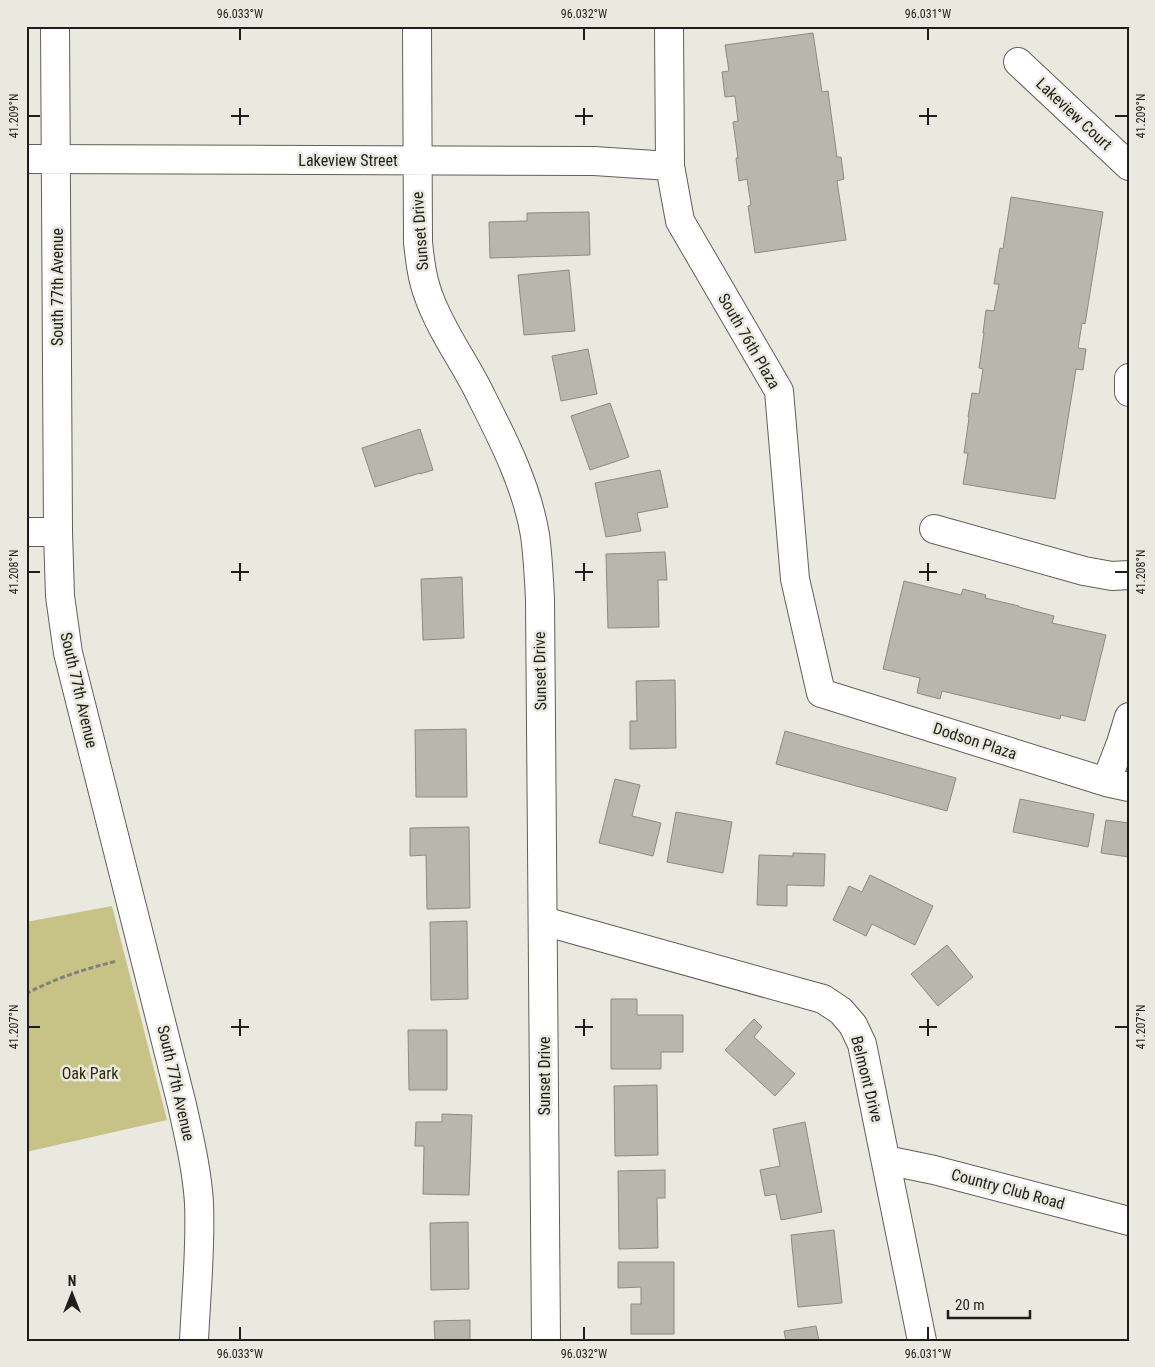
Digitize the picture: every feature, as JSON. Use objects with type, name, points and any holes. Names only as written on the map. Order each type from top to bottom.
[{"type":"street","name":"South 77th Avenue","points":[[55,26],[60,596],[68,654],[182,1105],[196,1170],[199,1202],[199,1235],[194,1341]]},
{"type":"street","name":"Sunset Drive","points":[[417,26],[418,242],[421,269],[436,315],[482,397],[509,454],[525,495],[534,535],[538,565],[540,600],[546,1341]]},
{"type":"street","name":"South 76th Plaza","points":[[669,26],[670,166],[680,221],[779,391],[795,579],[821,693]]},
{"type":"street","name":"Lakeview Court","points":[[1018,62],[1129,166]]},
{"type":"street","name":"Lakeview Street","points":[[26,159],[594,161],[670,166]]},
{"type":"street","points":[[1129,378],[1129,392]]},
{"type":"street","points":[[934,529],[1084,571],[1112,576],[1129,575]]},
{"type":"street","points":[[26,532],[58,532]]},
{"type":"street","name":"Dodson Plaza","points":[[821,693],[1117,785]]},
{"type":"street","points":[[1117,785],[1121,743],[1129,717]]},
{"type":"street","name":"Belmont Drive","points":[[543,921],[823,999],[841,1011],[853,1025],[862,1044],[922,1341]]},
{"type":"street","name":"Country Club Road","points":[[886,1160],[934,1170],[1129,1221]]},
{"type":"path","points":[[26,994],[42,985],[77,971],[120,960]]},
{"type":"green space","name":"Oak Park","points":[[112,906],[167,1120],[26,1152],[26,922]]},
{"type":"building","points":[[813,33],[822,92],[828,91],[837,157],[841,157],[844,179],[837,181],[846,240],[755,253],[748,206],[751,205],[747,179],[739,181],[736,158],[738,158],[733,122],[738,121],[735,96],[725,97],[722,72],[729,71],[725,45]]},
{"type":"building","points":[[1011,197],[1103,212],[1085,324],[1082,323],[1078,348],[1086,349],[1083,370],[1076,369],[1055,499],[963,484],[968,453],[964,453],[972,393],[979,394],[983,369],[979,368],[986,310],[994,311],[999,284],[994,284],[1000,248],[1003,249]]},
{"type":"building","points":[[589,212],[590,255],[490,258],[489,222],[527,221],[527,213]]},
{"type":"building","points":[[569,270],[575,331],[524,335],[518,275]]},
{"type":"building","points":[[588,349],[597,394],[561,401],[552,356]]},
{"type":"building","points":[[610,403],[629,457],[590,470],[571,416]]},
{"type":"building","points":[[420,429],[433,470],[375,487],[362,448]]},
{"type":"building","points":[[660,470],[668,507],[637,513],[641,531],[606,537],[595,483]]},
{"type":"building","points":[[665,552],[667,580],[658,580],[659,627],[608,628],[606,554]]},
{"type":"building","points":[[462,577],[464,638],[423,640],[421,579]]},
{"type":"building","points":[[904,581],[961,595],[963,589],[986,595],[985,598],[1054,616],[1052,623],[1106,635],[1085,721],[1061,715],[1060,719],[942,691],[940,699],[917,693],[920,678],[883,669]]},
{"type":"building","points":[[675,680],[676,748],[630,749],[630,721],[637,721],[636,681]]},
{"type":"building","points":[[466,729],[467,797],[416,797],[415,730]]},
{"type":"building","points":[[785,731],[956,778],[947,811],[776,764]]},
{"type":"building","points":[[615,779],[640,785],[632,816],[661,823],[653,856],[599,843]]},
{"type":"building","points":[[1020,799],[1094,814],[1088,847],[1013,832]]},
{"type":"building","points":[[676,812],[732,822],[723,873],[667,862]]},
{"type":"building","points":[[1106,820],[1129,823],[1129,857],[1101,853]]},
{"type":"building","points":[[469,827],[470,908],[427,909],[426,855],[410,856],[410,828]]},
{"type":"building","points":[[793,853],[825,854],[824,886],[787,885],[787,906],[757,905],[759,855],[793,856]]},
{"type":"building","points":[[870,875],[933,906],[915,945],[872,924],[866,936],[833,920],[849,886],[862,892]]},
{"type":"building","points":[[467,921],[468,999],[431,1000],[430,922]]},
{"type":"building","points":[[947,945],[973,977],[938,1006],[911,974]]},
{"type":"building","points":[[611,999],[637,999],[637,1015],[683,1015],[683,1052],[661,1052],[661,1069],[611,1069]]},
{"type":"building","points":[[754,1019],[762,1027],[754,1037],[795,1074],[775,1096],[725,1050]]},
{"type":"building","points":[[408,1030],[447,1030],[447,1090],[409,1090]]},
{"type":"building","points":[[657,1085],[658,1155],[615,1156],[614,1086]]},
{"type":"building","points":[[442,1114],[472,1115],[469,1195],[423,1194],[424,1146],[415,1146],[416,1122],[442,1122]]},
{"type":"building","points":[[805,1122],[822,1212],[781,1220],[776,1194],[765,1196],[760,1170],[780,1166],[773,1129]]},
{"type":"building","points":[[665,1170],[665,1198],[657,1198],[658,1248],[619,1249],[618,1171]]},
{"type":"building","points":[[468,1222],[469,1289],[431,1290],[430,1223]]},
{"type":"building","points":[[834,1230],[842,1303],[798,1307],[791,1235]]},
{"type":"building","points":[[618,1262],[674,1262],[674,1334],[631,1334],[631,1304],[641,1304],[641,1287],[618,1288]]},
{"type":"building","points":[[470,1320],[470,1341],[435,1341],[434,1321]]},
{"type":"building","points":[[816,1326],[819,1341],[786,1341],[784,1331]]}]
